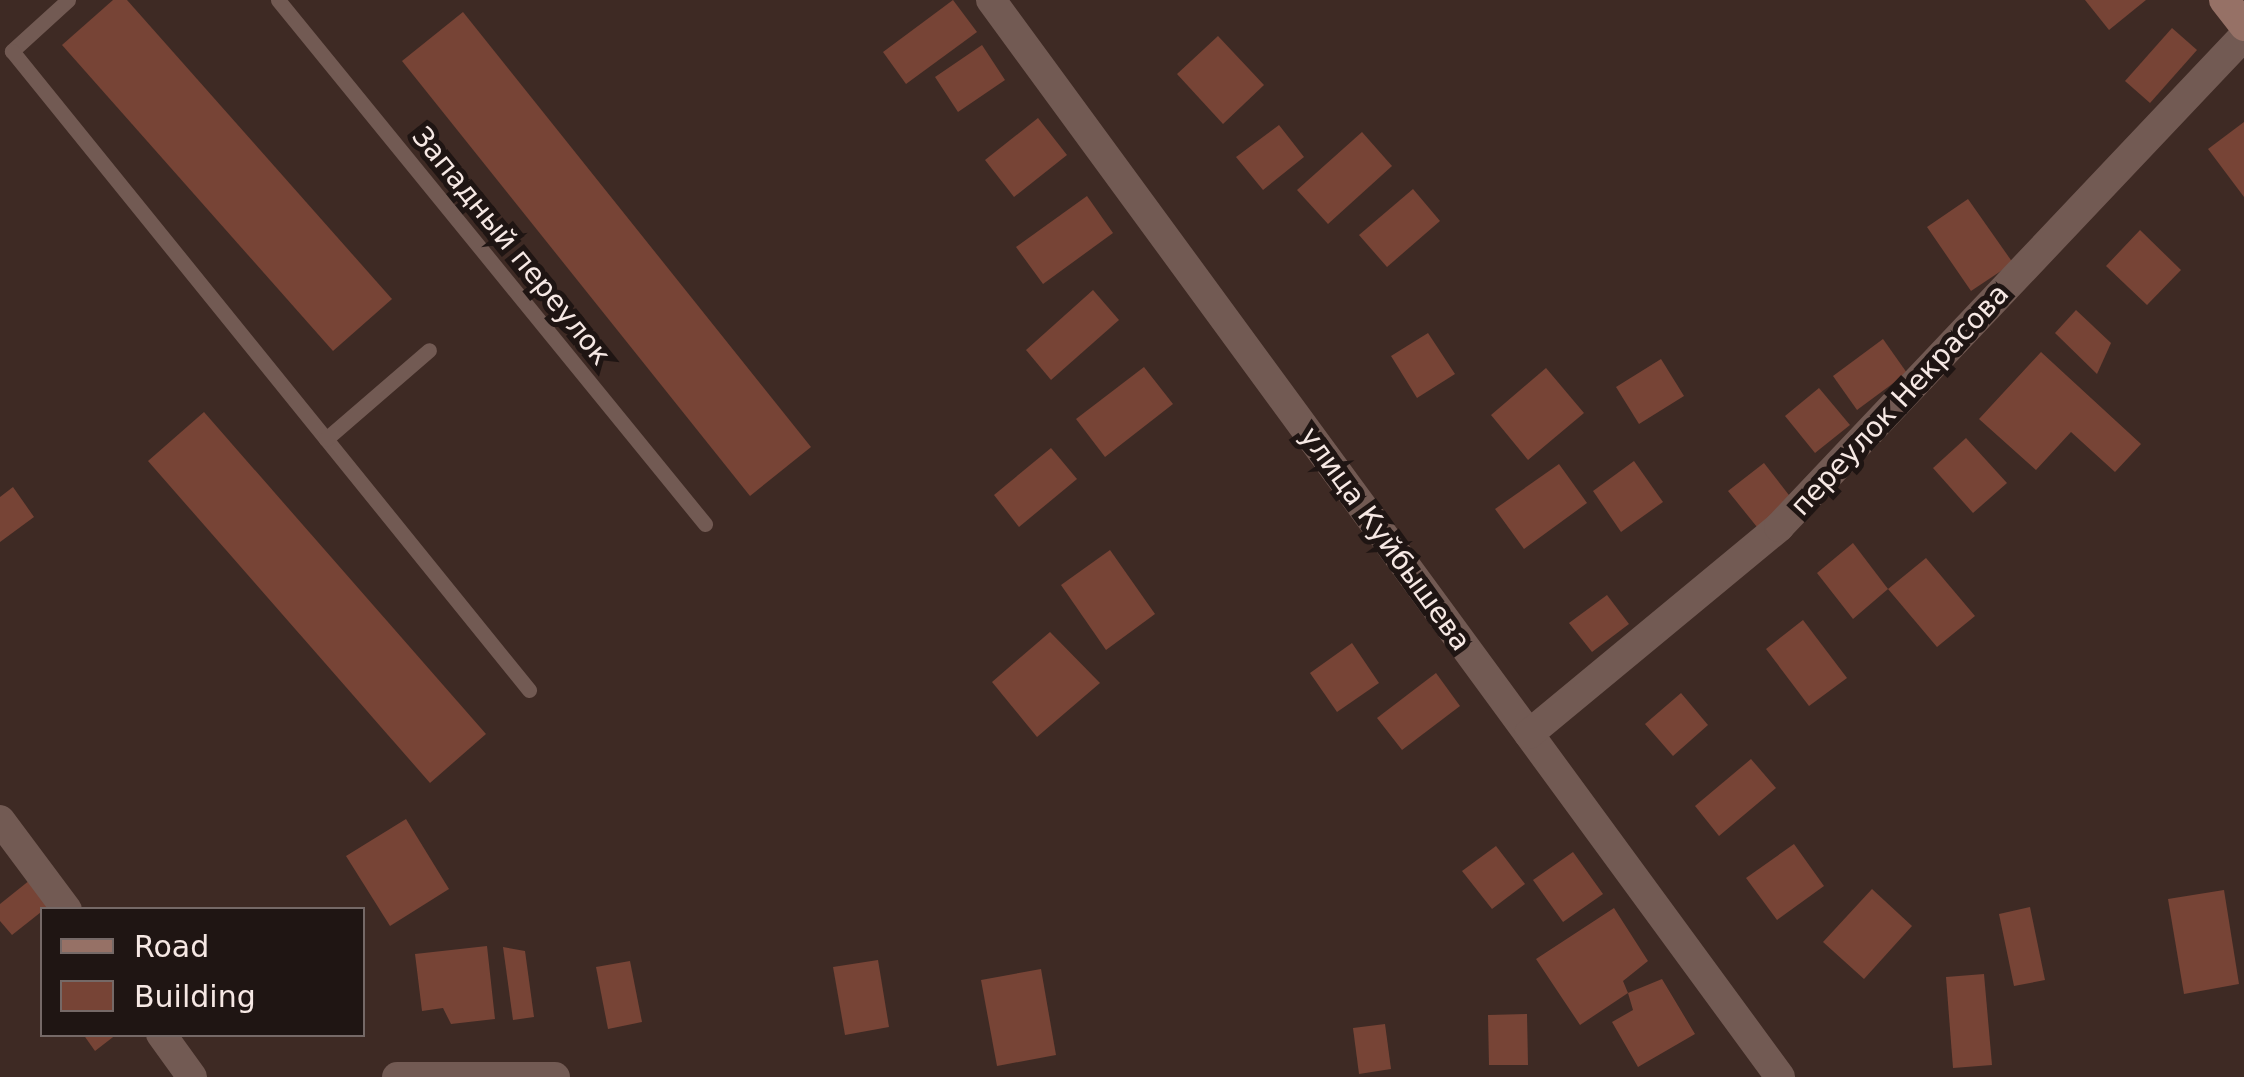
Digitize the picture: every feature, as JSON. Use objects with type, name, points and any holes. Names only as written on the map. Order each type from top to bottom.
[{"type":"street","name":"улица Куйбышева","points":[[991,0],[1780,1077]]},
{"type":"street","points":[[2224,0],[2244,26]]},
{"type":"street","name":"переулок Некрасова","points":[[1528,734],[1779,528],[2244,36]]},
{"type":"street","points":[[0,820],[65,907]]},
{"type":"street","points":[[163,1037],[192,1077]]},
{"type":"street","points":[[397,1077],[555,1077]]},
{"type":"lane","points":[[68,0],[12,51],[529,690]]},
{"type":"lane","name":"Западный переулок","points":[[278,0],[706,524]]},
{"type":"lane","points":[[326,439],[429,350]]},
{"type":"building","points":[[113,0],[127,0],[392,299],[333,351],[62,45]]},
{"type":"building","points":[[953,0],[977,32],[906,84],[883,52]]},
{"type":"building","points":[[2085,0],[2146,0],[2109,30]]},
{"type":"building","points":[[463,12],[811,447],[750,496],[402,61]]},
{"type":"building","points":[[2172,28],[2197,50],[2150,103],[2125,81]]},
{"type":"building","points":[[1218,36],[1264,85],[1223,124],[1177,74]]},
{"type":"building","points":[[982,45],[1005,80],[958,112],[935,77]]},
{"type":"building","points":[[1038,118],[1067,155],[1014,197],[985,160]]},
{"type":"building","points":[[2244,122],[2244,197],[2208,149]]},
{"type":"building","points":[[1279,125],[1304,157],[1263,190],[1236,157]]},
{"type":"building","points":[[1362,132],[1392,166],[1328,224],[1297,190]]},
{"type":"building","points":[[1413,189],[1440,221],[1387,267],[1359,235]]},
{"type":"building","points":[[1087,196],[1113,233],[1043,284],[1016,247]]},
{"type":"building","points":[[1968,199],[2013,263],[1971,291],[1927,227]]},
{"type":"building","points":[[2140,230],[2181,270],[2147,305],[2106,266]]},
{"type":"building","points":[[1093,290],[1119,320],[1051,380],[1026,350]]},
{"type":"building","points":[[2076,310],[2111,343],[2097,374],[2055,333]]},
{"type":"building","points":[[1428,333],[1455,374],[1417,398],[1391,356]]},
{"type":"building","points":[[1883,339],[1907,373],[1857,410],[1833,376]]},
{"type":"building","points":[[2041,352],[2141,444],[2115,472],[2071,432],[2036,470],[1979,419]]},
{"type":"building","points":[[1661,359],[1684,396],[1639,424],[1616,387]]},
{"type":"building","points":[[1144,367],[1173,404],[1105,457],[1076,419]]},
{"type":"building","points":[[1546,368],[1584,413],[1528,460],[1491,415]]},
{"type":"building","points":[[1819,388],[1850,425],[1815,453],[1785,416]]},
{"type":"building","points":[[204,412],[486,734],[430,783],[148,461]]},
{"type":"building","points":[[1966,438],[2007,483],[1973,513],[1933,468]]},
{"type":"building","points":[[1051,448],[1077,479],[1019,527],[994,495]]},
{"type":"building","points":[[1634,461],[1663,502],[1621,532],[1593,491]]},
{"type":"building","points":[[1764,463],[1792,499],[1757,527],[1728,491]]},
{"type":"building","points":[[1559,464],[1587,503],[1524,549],[1495,509]]},
{"type":"building","points":[[13,487],[34,517],[0,542],[0,497]]},
{"type":"building","points":[[1853,543],[1888,589],[1853,619],[1817,573]]},
{"type":"building","points":[[1110,550],[1155,614],[1106,650],[1061,585]]},
{"type":"building","points":[[1926,558],[1975,616],[1937,647],[1888,589]]},
{"type":"building","points":[[1607,595],[1629,624],[1592,652],[1569,623]]},
{"type":"building","points":[[1803,620],[1847,678],[1809,706],[1766,649]]},
{"type":"building","points":[[1050,632],[1100,683],[1037,737],[992,682]]},
{"type":"building","points":[[1352,643],[1379,683],[1337,712],[1310,673]]},
{"type":"building","points":[[1436,673],[1460,706],[1402,750],[1377,718]]},
{"type":"building","points":[[1681,693],[1708,725],[1673,756],[1645,724]]},
{"type":"building","points":[[1751,759],[1776,788],[1719,836],[1695,806]]},
{"type":"building","points":[[406,819],[449,889],[390,926],[346,856]]},
{"type":"building","points":[[1794,844],[1824,886],[1777,920],[1746,878]]},
{"type":"building","points":[[1496,846],[1525,884],[1492,909],[1462,871]]},
{"type":"building","points":[[1573,852],[1603,894],[1563,922],[1533,880]]},
{"type":"building","points":[[35,876],[55,901],[40,907],[40,913],[12,935],[0,921],[0,904]]},
{"type":"building","points":[[1872,889],[1912,926],[1864,979],[1823,942]]},
{"type":"building","points":[[2224,890],[2239,984],[2184,994],[2168,899]]},
{"type":"building","points":[[2030,907],[2045,980],[2014,986],[1999,914]]},
{"type":"building","points":[[1614,908],[1648,961],[1623,981],[1628,993],[1580,1025],[1536,959]]},
{"type":"building","points":[[487,946],[495,1019],[451,1024],[443,1008],[422,1011],[415,954]]},
{"type":"building","points":[[503,947],[525,951],[534,1017],[513,1020]]},
{"type":"building","points":[[878,960],[889,1027],[845,1035],[833,967]]},
{"type":"building","points":[[630,961],[642,1022],[608,1029],[596,967]]},
{"type":"building","points":[[1041,969],[1056,1055],[997,1066],[981,980]]},
{"type":"building","points":[[1984,974],[1992,1065],[1953,1068],[1946,977]]},
{"type":"building","points":[[1662,979],[1695,1034],[1638,1067],[1612,1022],[1633,1010],[1628,993]]},
{"type":"building","points":[[1527,1014],[1528,1065],[1489,1065],[1488,1015]]},
{"type":"building","points":[[1385,1024],[1391,1069],[1359,1074],[1353,1028]]},
{"type":"building","points":[[85,1037],[113,1037],[95,1051]]}]
